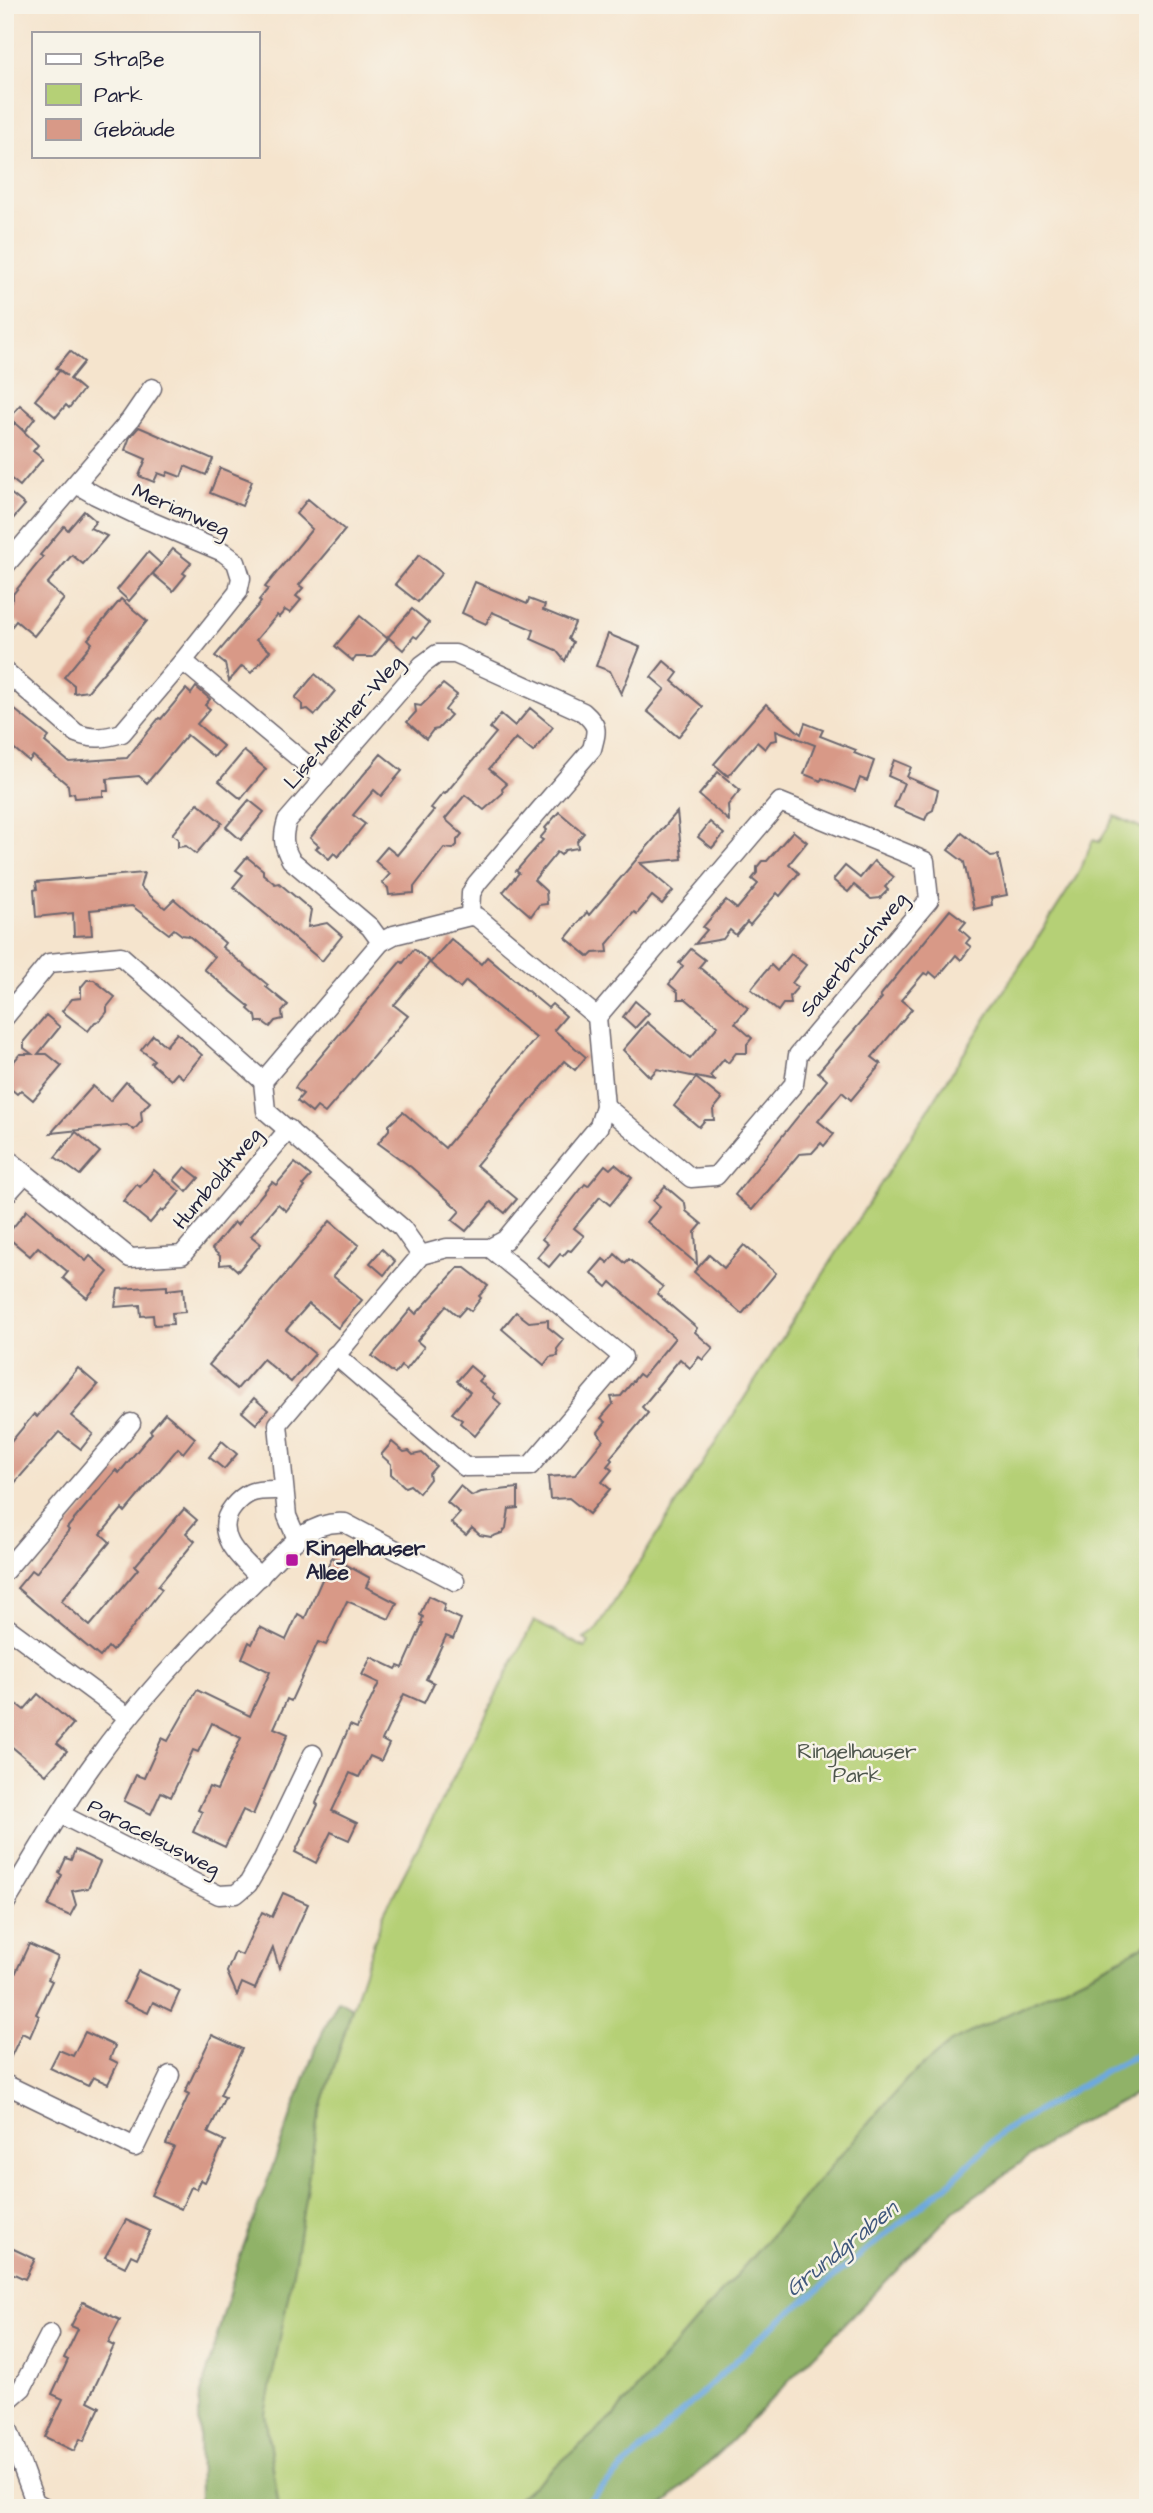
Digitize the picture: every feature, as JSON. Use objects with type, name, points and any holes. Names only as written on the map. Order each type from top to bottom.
[{"type":"street","points":[[5,566],[130,420],[152,388]]},
{"type":"street","name":"Merianweg","points":[[5,671],[76,733],[89,739],[122,733],[238,592],[241,578],[236,562],[223,552],[143,518],[76,484]]},
{"type":"street","name":"Lise-Meitner-Weg","points":[[381,942],[370,927],[291,860],[284,846],[283,834],[287,821],[422,665],[437,654],[455,654],[583,712],[593,721],[597,731],[592,750],[477,883],[471,893],[470,916]]},
{"type":"street","points":[[183,661],[324,779]]},
{"type":"street","name":"Sauerbruchweg","points":[[597,1017],[780,802],[925,861],[929,900],[798,1055],[794,1084],[716,1176],[691,1178],[605,1106]]},
{"type":"street","points":[[263,1081],[381,942],[394,935],[470,916],[486,922],[597,1017],[605,1106],[598,1126],[505,1240],[491,1248],[447,1248],[421,1255],[278,1424],[287,1516],[297,1539]]},
{"type":"street","points":[[5,1017],[49,963],[121,956],[263,1081],[266,1111],[402,1228],[421,1255]]},
{"type":"street","name":"Humboldtweg","points":[[5,1157],[130,1258],[182,1255],[289,1129]]},
{"type":"street","points":[[5,1196],[25,1174]]},
{"type":"street","points":[[335,1355],[465,1467],[530,1466],[624,1357],[491,1248]]},
{"type":"street","points":[[5,1571],[131,1423]]},
{"type":"street","points":[[260,1577],[236,1554],[225,1534],[227,1515],[239,1499],[251,1492],[283,1490]]},
{"type":"street","points":[[7,1897],[92,1765],[128,1717],[209,1626],[297,1539],[330,1522],[345,1523],[455,1581]]},
{"type":"street","points":[[5,1626],[128,1717]]},
{"type":"street","name":"Paracelsusweg","points":[[60,1814],[219,1895],[236,1894],[248,1884],[264,1856],[313,1754]]},
{"type":"street","points":[[5,2084],[135,2147],[170,2075]]},
{"type":"street","points":[[5,2403],[22,2388],[50,2334]]},
{"type":"street","points":[[5,2420],[35,2502],[47,2508]]},
{"type":"green space","name":"Ringelhauser Park","points":[[1115,816],[1148,831],[1148,1943],[951,2042],[907,2079],[612,2418],[507,2508],[279,2508],[265,2414],[317,2122],[384,1913],[534,1621],[585,1648],[589,1642],[584,1639],[595,1632],[1077,876],[1093,840],[1099,842]]},
{"type":"green space","points":[[1148,1943],[1148,2087],[1065,2131],[955,2210],[732,2440],[658,2508],[507,2508],[612,2418],[907,2079],[951,2042]]},
{"type":"green space","points":[[338,2000],[352,2008],[317,2122],[295,2261],[265,2414],[279,2508],[200,2508],[199,2401],[237,2265],[317,2044]]},
{"type":"building","points":[[70,351],[84,362],[70,379],[83,390],[69,408],[66,405],[56,417],[35,400],[60,371],[56,368]]},
{"type":"building","points":[[20,405],[35,418],[25,431],[9,418]]},
{"type":"building","points":[[15,423],[38,445],[33,451],[43,459],[20,486],[5,474],[5,434]]},
{"type":"building","points":[[139,427],[213,459],[206,475],[185,466],[181,477],[168,472],[166,476],[158,473],[154,482],[139,476],[146,459],[125,450],[130,437]]},
{"type":"building","points":[[220,468],[252,481],[242,506],[210,493]]},
{"type":"building","points":[[5,489],[25,505],[5,528]]},
{"type":"building","points":[[308,499],[345,530],[299,585],[303,588],[296,596],[301,600],[290,613],[285,610],[279,617],[277,615],[256,640],[270,651],[251,673],[242,666],[229,681],[225,664],[215,656],[261,602],[259,600],[268,589],[265,587],[312,529],[296,514]]},
{"type":"building","points":[[84,511],[96,521],[90,528],[107,536],[83,564],[72,555],[47,584],[64,599],[34,636],[16,621],[5,635],[5,608],[13,599],[13,594],[64,526],[68,530]]},
{"type":"building","points":[[173,549],[191,563],[183,573],[186,575],[173,591],[153,574]]},
{"type":"building","points":[[148,552],[161,564],[129,601],[117,590]]},
{"type":"building","points":[[419,555],[442,573],[418,602],[395,584]]},
{"type":"building","points":[[475,582],[527,604],[529,599],[545,605],[543,610],[575,623],[568,639],[573,642],[565,661],[556,650],[531,639],[534,630],[492,612],[486,624],[462,613]]},
{"type":"building","points":[[121,599],[147,621],[88,691],[74,693],[74,685],[64,677],[92,643],[88,639]]},
{"type":"building","points":[[412,609],[429,623],[403,650],[388,637]]},
{"type":"building","points":[[360,616],[388,639],[373,657],[356,657],[353,661],[335,646]]},
{"type":"building","points":[[608,634],[640,647],[621,694],[610,671],[596,666]]},
{"type":"building","points":[[664,661],[678,673],[672,681],[703,707],[678,737],[647,711],[665,689],[651,677]]},
{"type":"building","points":[[315,674],[335,691],[315,715],[308,709],[302,710],[302,704],[295,698]]},
{"type":"building","points":[[443,684],[457,695],[445,710],[451,715],[426,739],[407,722],[416,712],[415,705],[421,706]]},
{"type":"building","points":[[196,687],[210,699],[205,705],[210,709],[197,724],[223,746],[214,757],[187,735],[147,783],[139,776],[107,779],[108,791],[103,791],[103,796],[75,798],[74,793],[69,794],[68,785],[49,769],[33,756],[29,761],[5,741],[5,702],[49,737],[45,742],[69,762],[127,758],[186,689],[191,694]]},
{"type":"building","points":[[766,704],[801,734],[805,723],[823,730],[820,736],[856,750],[854,753],[874,761],[867,781],[860,778],[855,791],[804,774],[815,745],[776,730],[777,740],[771,741],[765,749],[757,742],[728,776],[714,764]]},
{"type":"building","points":[[530,708],[553,727],[533,752],[516,738],[489,769],[507,784],[502,789],[503,793],[484,810],[465,795],[445,819],[462,834],[457,845],[453,849],[444,848],[414,887],[414,893],[389,895],[388,888],[382,883],[390,874],[375,861],[387,847],[397,855],[434,810],[431,808],[443,793],[445,794],[496,733],[490,728],[501,714],[515,726]]},
{"type":"building","points":[[244,751],[266,769],[241,799],[219,781]]},
{"type":"building","points":[[381,754],[402,771],[381,796],[374,790],[353,815],[365,824],[338,857],[334,853],[329,859],[316,848],[319,846],[310,838]]},
{"type":"building","points":[[894,760],[911,767],[907,777],[938,790],[933,810],[925,820],[894,807],[904,783],[888,776]]},
{"type":"building","points":[[718,772],[740,790],[728,805],[729,821],[699,795]]},
{"type":"building","points":[[249,800],[264,812],[241,840],[226,827]]},
{"type":"building","points":[[198,803],[222,823],[196,854],[186,846],[178,847],[178,839],[172,834]]},
{"type":"building","points":[[559,812],[584,833],[577,841],[578,848],[565,850],[561,855],[557,852],[534,880],[546,891],[547,904],[539,905],[531,916],[503,892],[519,873],[516,871],[543,840],[540,838],[547,830],[545,828]]},
{"type":"building","points":[[677,812],[682,859],[640,863],[673,891],[662,904],[652,896],[637,914],[634,912],[607,944],[608,952],[593,953],[589,957],[566,938]]},
{"type":"building","points":[[710,822],[724,834],[712,848],[698,837]]},
{"type":"building","points":[[793,831],[807,842],[789,864],[799,873],[780,896],[777,893],[750,925],[747,922],[736,935],[730,930],[723,939],[695,944],[707,930],[703,927],[726,900],[737,909],[758,884],[752,879],[757,873],[757,867],[762,861],[767,861]]},
{"type":"building","points":[[962,833],[991,856],[998,855],[1007,895],[991,898],[992,905],[974,909],[964,862],[948,850]]},
{"type":"building","points":[[247,857],[275,884],[279,883],[311,910],[308,927],[327,923],[342,936],[322,961],[233,887],[243,875],[236,870]]},
{"type":"building","points":[[874,861],[894,877],[885,887],[888,890],[880,898],[871,899],[854,885],[848,892],[833,880],[845,866],[860,878]]},
{"type":"building","points":[[144,873],[140,887],[165,908],[174,899],[225,943],[222,947],[288,1005],[282,1012],[283,1019],[275,1021],[270,1027],[263,1022],[257,1022],[256,1016],[248,1009],[250,1007],[204,969],[214,957],[189,936],[174,929],[169,934],[132,906],[90,910],[92,935],[74,936],[73,913],[36,917],[36,882]]},
{"type":"building","points":[[950,910],[966,922],[960,929],[970,938],[966,943],[971,947],[961,960],[956,955],[937,978],[930,972],[928,975],[924,973],[901,1000],[912,1009],[872,1057],[881,1064],[851,1100],[842,1092],[818,1121],[834,1134],[824,1146],[821,1143],[812,1153],[799,1154],[752,1210],[735,1195],[827,1080],[818,1072],[882,998],[880,996]]},
{"type":"building","points":[[451,939],[481,964],[487,957],[548,1008],[552,1004],[566,1016],[554,1030],[586,1057],[575,1070],[564,1061],[476,1165],[517,1199],[505,1213],[491,1202],[466,1231],[452,1220],[460,1211],[411,1167],[378,1143],[389,1130],[389,1125],[403,1112],[445,1148],[536,1038],[466,981],[460,988],[430,963]]},
{"type":"building","points":[[414,949],[430,962],[394,1005],[408,1016],[325,1113],[317,1107],[312,1113],[297,1101],[303,1094],[295,1088],[298,1083]]},
{"type":"building","points":[[691,949],[705,960],[699,967],[748,1008],[735,1023],[752,1038],[747,1044],[747,1053],[736,1053],[728,1063],[724,1059],[710,1076],[716,1081],[657,1069],[650,1077],[623,1050],[647,1022],[690,1059],[718,1026],[686,999],[678,999],[678,992],[669,984],[683,966],[679,963]]},
{"type":"building","points":[[791,954],[806,965],[792,983],[798,987],[790,996],[791,1004],[783,1004],[778,1011],[751,989],[771,965],[777,971]]},
{"type":"building","points":[[87,980],[94,980],[115,997],[100,1021],[95,1022],[88,1031],[62,1011],[72,999],[81,998],[81,987]]},
{"type":"building","points":[[635,1001],[649,1013],[635,1028],[623,1017]]},
{"type":"building","points":[[46,1015],[60,1027],[38,1054],[47,1054],[62,1066],[33,1100],[21,1090],[17,1094],[5,1084],[5,1072],[20,1054],[32,1054],[24,1048],[24,1041]]},
{"type":"building","points":[[177,1033],[202,1055],[183,1078],[177,1073],[171,1080],[151,1063],[154,1060],[141,1050],[153,1035],[166,1046]]},
{"type":"building","points":[[696,1078],[722,1099],[713,1110],[714,1120],[705,1120],[699,1127],[674,1106]]},
{"type":"building","points":[[126,1082],[150,1102],[141,1112],[142,1121],[134,1130],[127,1125],[51,1133],[93,1086],[110,1101]]},
{"type":"building","points":[[76,1132],[100,1152],[80,1175],[55,1157]]},
{"type":"building","points":[[295,1163],[311,1176],[303,1185],[305,1187],[286,1211],[278,1204],[251,1236],[261,1244],[238,1271],[230,1264],[220,1265],[220,1256],[212,1249],[234,1222],[237,1225],[272,1182],[276,1185]]},
{"type":"building","points":[[615,1164],[632,1178],[610,1205],[600,1197],[574,1228],[584,1236],[571,1251],[568,1250],[563,1256],[560,1254],[549,1267],[537,1257],[548,1244],[542,1239],[585,1184],[588,1186],[605,1165],[610,1169]]},
{"type":"building","points":[[185,1167],[199,1178],[187,1192],[174,1180]]},
{"type":"building","points":[[154,1170],[180,1192],[150,1223],[123,1201],[137,1184],[140,1187]]},
{"type":"building","points":[[665,1186],[685,1203],[686,1211],[702,1224],[695,1232],[697,1264],[647,1222],[660,1207],[653,1201]]},
{"type":"building","points":[[27,1210],[86,1261],[90,1256],[108,1272],[87,1298],[63,1278],[68,1272],[38,1247],[30,1256],[6,1236]]},
{"type":"building","points":[[330,1221],[359,1245],[333,1276],[362,1300],[338,1328],[309,1304],[286,1330],[315,1354],[291,1382],[263,1359],[237,1389],[209,1365]]},
{"type":"building","points":[[744,1245],[776,1273],[742,1314],[694,1272],[709,1255],[724,1268]]},
{"type":"building","points":[[382,1249],[395,1261],[384,1275],[370,1263]]},
{"type":"building","points":[[615,1254],[625,1263],[629,1259],[663,1287],[657,1294],[697,1328],[695,1332],[713,1348],[703,1360],[699,1357],[690,1368],[680,1359],[656,1388],[642,1407],[648,1413],[610,1458],[612,1460],[607,1466],[612,1470],[602,1482],[610,1489],[589,1514],[569,1498],[550,1499],[548,1477],[575,1475],[603,1440],[598,1432],[606,1422],[601,1418],[613,1404],[611,1397],[621,1396],[639,1374],[643,1377],[675,1338],[611,1282],[607,1287],[591,1273],[603,1259],[608,1263]]},
{"type":"building","points":[[458,1268],[465,1268],[488,1286],[479,1296],[481,1298],[471,1311],[466,1307],[458,1316],[446,1306],[417,1341],[424,1347],[406,1370],[401,1366],[395,1374],[372,1356],[411,1309],[416,1314]]},
{"type":"building","points":[[167,1286],[167,1290],[183,1288],[185,1312],[172,1313],[173,1324],[154,1325],[153,1315],[141,1316],[140,1305],[115,1307],[118,1289]]},
{"type":"building","points":[[516,1312],[529,1322],[548,1320],[548,1327],[564,1340],[557,1349],[558,1356],[550,1357],[544,1365],[502,1329]]},
{"type":"building","points":[[470,1366],[483,1377],[479,1381],[495,1394],[493,1397],[501,1404],[475,1436],[460,1423],[462,1420],[452,1413],[470,1392],[457,1381]]},
{"type":"building","points":[[78,1368],[98,1385],[71,1416],[93,1434],[81,1449],[59,1432],[5,1494],[5,1449],[34,1414],[37,1417]]},
{"type":"building","points":[[254,1398],[268,1410],[256,1424],[242,1412]]},
{"type":"building","points":[[165,1413],[195,1438],[183,1453],[178,1448],[125,1512],[122,1509],[101,1534],[110,1542],[61,1601],[90,1626],[138,1569],[135,1566],[184,1509],[197,1520],[186,1533],[195,1541],[158,1586],[162,1589],[128,1633],[112,1651],[108,1647],[100,1657],[17,1588],[32,1570],[36,1573],[69,1530],[67,1528],[116,1470],[119,1473]]},
{"type":"building","points":[[222,1441],[237,1454],[224,1469],[209,1457]]},
{"type":"building","points":[[392,1442],[404,1452],[409,1451],[413,1455],[422,1453],[436,1466],[419,1493],[410,1485],[405,1487],[391,1474],[391,1464],[381,1455]]},
{"type":"building","points":[[460,1486],[472,1496],[481,1492],[518,1488],[518,1508],[509,1509],[506,1528],[502,1533],[491,1537],[480,1535],[472,1528],[466,1535],[451,1523],[460,1513],[447,1502]]},
{"type":"building","points":[[332,1557],[370,1578],[366,1587],[397,1603],[389,1619],[347,1601],[326,1645],[318,1642],[291,1701],[287,1699],[274,1728],[288,1734],[253,1815],[243,1810],[225,1847],[193,1832],[202,1812],[198,1810],[209,1787],[217,1790],[241,1738],[212,1723],[198,1752],[193,1750],[171,1797],[161,1792],[151,1814],[124,1801],[136,1775],[144,1778],[162,1738],[168,1741],[197,1690],[250,1716],[270,1672],[242,1658],[249,1642],[252,1644],[260,1627],[286,1640],[298,1614],[305,1618]]},
{"type":"building","points":[[428,1596],[445,1604],[443,1611],[461,1619],[453,1639],[446,1636],[426,1679],[434,1683],[424,1703],[404,1694],[382,1740],[389,1744],[381,1761],[370,1756],[359,1777],[350,1773],[332,1811],[357,1823],[349,1840],[331,1832],[316,1863],[295,1852],[318,1805],[316,1803],[350,1725],[357,1728],[379,1683],[362,1675],[371,1657],[396,1669],[398,1666],[403,1668],[423,1623],[423,1617],[420,1615]]},
{"type":"building","points":[[38,1694],[73,1724],[57,1743],[67,1751],[46,1775],[5,1741],[5,1695],[24,1710]]},
{"type":"building","points":[[75,1850],[100,1862],[88,1888],[72,1891],[76,1905],[70,1916],[48,1906],[62,1875],[59,1873],[66,1858],[71,1860]]},
{"type":"building","points":[[283,1893],[308,1904],[279,1968],[273,1948],[255,1989],[242,1983],[237,1995],[227,1972],[235,1952],[242,1955],[262,1912],[272,1917]]},
{"type":"building","points":[[29,1944],[58,1957],[48,1979],[52,1981],[36,2014],[39,2016],[30,2037],[22,2033],[5,2069],[5,1983],[10,1985]]},
{"type":"building","points":[[138,1971],[180,1991],[171,2011],[153,2002],[148,2013],[124,2002]]},
{"type":"building","points":[[85,2032],[115,2046],[110,2059],[118,2063],[108,2084],[93,2077],[88,2086],[50,2068],[59,2050],[73,2056]]},
{"type":"building","points":[[212,2035],[242,2049],[220,2095],[225,2097],[208,2133],[225,2141],[205,2182],[200,2180],[196,2189],[191,2187],[181,2209],[151,2195],[174,2147],[166,2144],[189,2094],[185,2092]]},
{"type":"building","points":[[126,2220],[150,2231],[137,2258],[131,2255],[125,2267],[105,2257]]},
{"type":"building","points":[[5,2245],[35,2259],[25,2279],[5,2270]]},
{"type":"building","points":[[83,2302],[120,2320],[108,2343],[114,2346],[88,2401],[100,2407],[84,2441],[80,2439],[74,2451],[45,2437],[63,2399],[52,2394],[68,2360],[64,2358],[78,2329],[71,2326]]},
{"type":"waterway","name":"Grundgraben","points":[[581,2508],[767,2331],[948,2184],[1002,2132],[1118,2064],[1148,2050]]},
{"type":"place","name":"Ringelhauser Allee","points":[[292,1560]]}]
